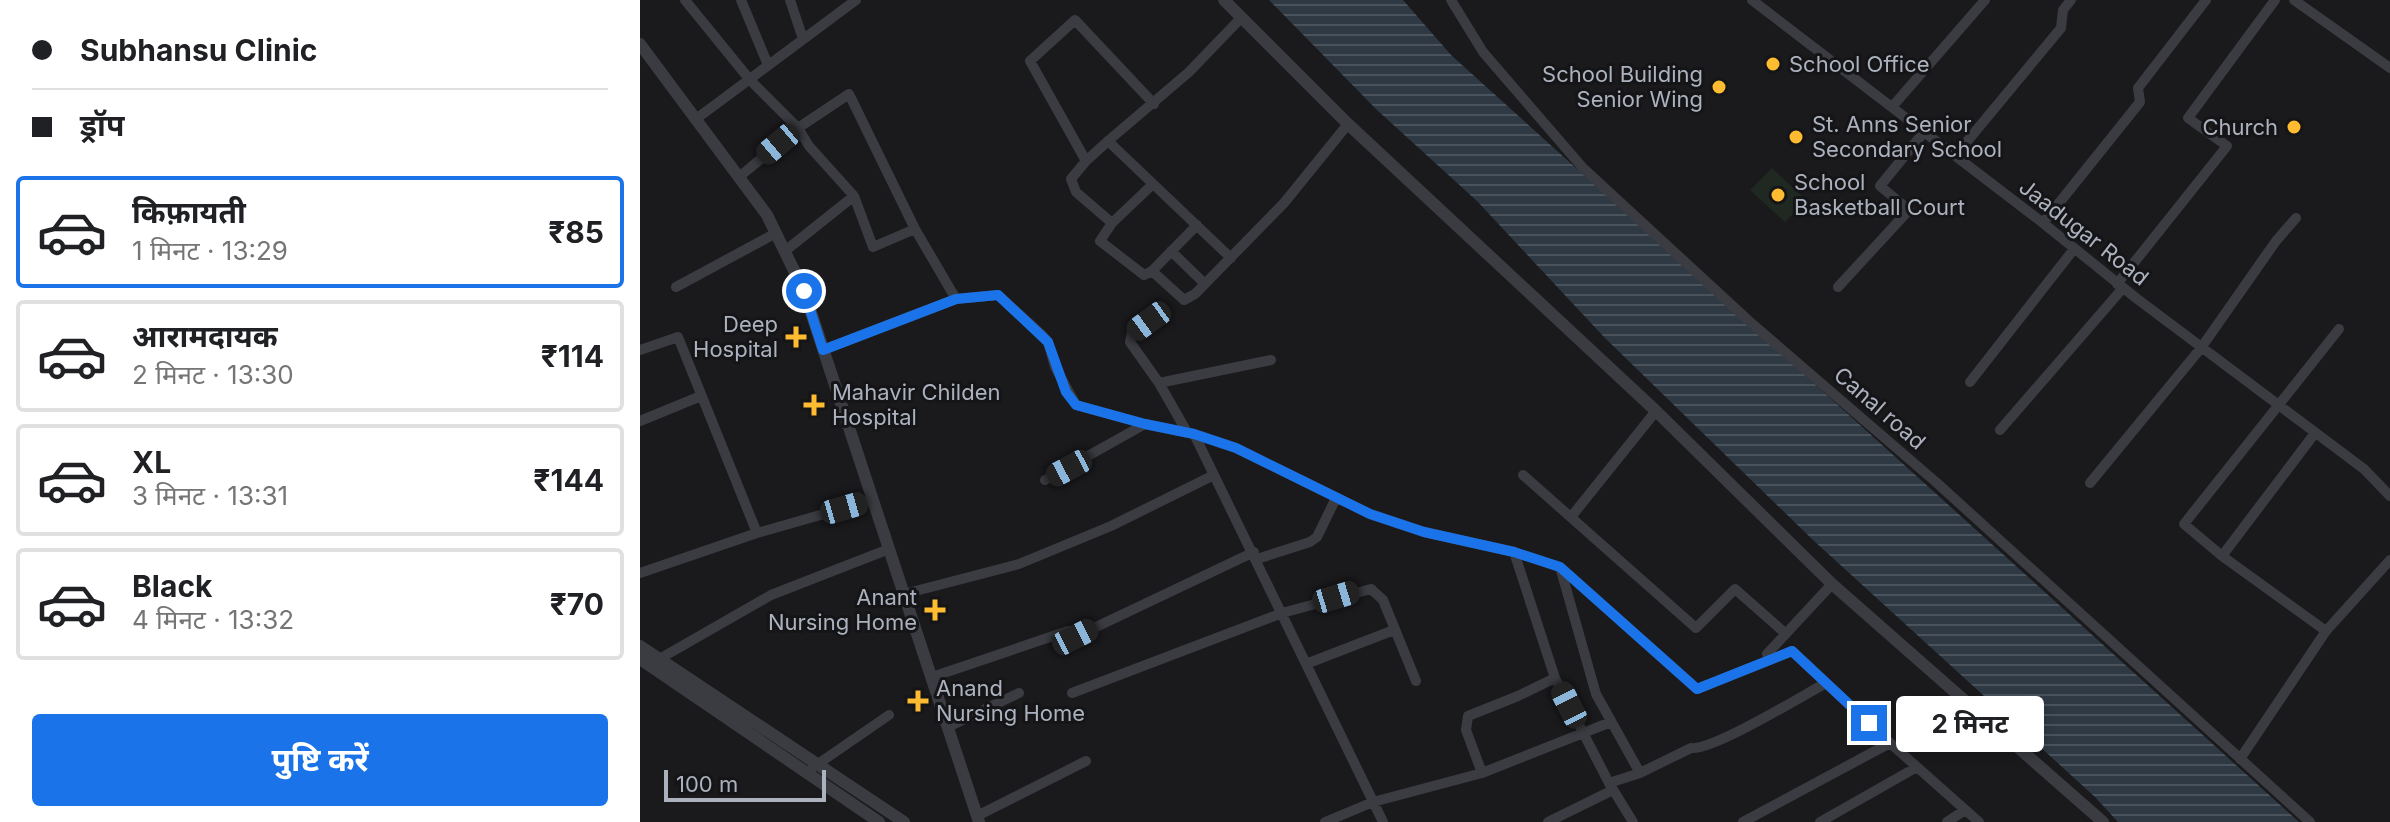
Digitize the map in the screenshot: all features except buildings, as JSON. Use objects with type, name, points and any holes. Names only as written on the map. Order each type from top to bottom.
[{"type":"street","points":[[685,0],[750,80],[798,128],[809,146],[854,196],[873,247],[915,229]]},
{"type":"street","points":[[741,0],[768,65]]},
{"type":"street","points":[[790,0],[803,39]]},
{"type":"street","points":[[696,119],[856,0]]},
{"type":"street","points":[[1224,0],[1348,124],[1656,411],[1832,584],[2103,822]]},
{"type":"street","name":"Canal road","points":[[1451,0],[1483,52],[1583,168],[1749,321],[1937,483],[2310,822]]},
{"type":"street","name":"Jaadugar Road","points":[[1752,0],[2043,223],[2120,286],[2364,469],[2390,496]]},
{"type":"street","points":[[1892,107],[1985,0]]},
{"type":"street","points":[[1955,156],[2061,28],[2063,10],[2071,0]]},
{"type":"street","points":[[2043,223],[2140,102],[2138,88],[2206,0]]},
{"type":"street","points":[[2000,430],[2120,286],[2227,146],[2188,118],[2275,0]]},
{"type":"street","points":[[2294,0],[2390,68]]},
{"type":"street","points":[[1112,223],[1076,192],[1071,179],[1086,161],[1154,104],[1241,18]]},
{"type":"street","points":[[1086,161],[1030,61],[1075,20],[1154,104]]},
{"type":"street","points":[[640,44],[767,215],[804,291],[978,819],[1086,761]]},
{"type":"street","points":[[739,177],[798,128],[849,94],[915,229],[956,299]]},
{"type":"street","points":[[1152,271],[1184,300],[1205,284],[1284,203],[1348,124]]},
{"type":"street","points":[[1838,287],[1909,210],[1880,186],[1924,132]]},
{"type":"street","points":[[1108,141],[1231,258]]},
{"type":"street","points":[[1153,184],[1112,223],[1100,241],[1144,275],[1152,271],[1197,225]]},
{"type":"street","points":[[785,251],[854,196]]},
{"type":"street","points":[[2090,483],[2201,348],[2276,241],[2296,218]]},
{"type":"street","points":[[676,287],[776,233]]},
{"type":"street","points":[[1970,382],[2074,249]]},
{"type":"street","points":[[1171,251],[1205,284]]},
{"type":"street","points":[[823,350],[956,299],[998,295],[1048,342],[1066,392],[1076,405],[1191,433],[1236,448],[1370,514],[1424,532],[1514,552],[1560,567],[1697,689],[1792,651],[1979,822]]},
{"type":"street","points":[[1149,321],[1132,333],[1130,342],[1191,433],[1214,475],[1383,822]]},
{"type":"street","points":[[2326,631],[2222,556],[2184,524],[2339,329]]},
{"type":"street","points":[[640,350],[678,337],[757,533]]},
{"type":"street","points":[[1159,383],[1271,360]]},
{"type":"street","points":[[640,421],[701,396]]},
{"type":"street","points":[[1571,517],[1656,411]]},
{"type":"street","points":[[1045,480],[1145,424]]},
{"type":"street","points":[[2222,556],[2315,433]]},
{"type":"street","points":[[904,594],[1019,564],[1111,526],[1214,475]]},
{"type":"street","points":[[1523,475],[1696,628],[1735,589],[1786,634]]},
{"type":"street","points":[[932,677],[1068,631],[1075,637],[1255,555],[1310,542],[1317,537],[1336,498]]},
{"type":"street","points":[[640,573],[757,533],[873,500]]},
{"type":"street","points":[[650,661],[771,595],[889,549]]},
{"type":"street","points":[[1514,552],[1555,678],[1613,790],[1548,822]]},
{"type":"street","points":[[2240,759],[2326,631],[2390,560]]},
{"type":"street","points":[[1560,567],[1596,694],[1640,773]]},
{"type":"street","points":[[1767,654],[1832,584]]},
{"type":"street","points":[[1072,693],[1282,613],[1371,589],[1383,600],[1416,681]]},
{"type":"street","points":[[1306,664],[1394,630]]},
{"type":"street","points":[[640,646],[650,661],[813,768],[904,822]]},
{"type":"street","points":[[1482,773],[1466,730],[1468,716],[1555,678]]},
{"type":"street","points":[[1609,783],[1640,773],[1691,748],[1699,749],[1826,683]]},
{"type":"street","points":[[948,727],[1019,693]]},
{"type":"street","points":[[813,768],[889,715]]},
{"type":"street","points":[[1325,822],[1373,802],[1482,773],[1611,722]]},
{"type":"street","points":[[1743,822],[1890,743]]},
{"type":"street","points":[[1820,822],[1917,767]]},
{"type":"street","points":[[813,768],[879,822]]},
{"type":"street","points":[[1609,783],[1633,822]]},
{"type":"street","points":[[1947,822],[1965,810]]},
{"type":"shaded area","points":[[1269,0],[1403,0],[1451,55],[2299,822],[2118,822],[2095,797],[1813,540],[1604,337],[1477,201],[1377,110]]},
{"type":"shaded area","name":"School Basketball Court","points":[[1772,168],[1806,200],[1785,222],[1750,190]]},
{"type":"place","name":"School Office","points":[[1773,64]]},
{"type":"place","name":"School Building Senior Wing","points":[[1719,87]]},
{"type":"place","name":"Church","points":[[2294,127]]},
{"type":"place","name":"St. Anns Senior Secondary School","points":[[1796,137]]},
{"type":"place","name":"School Basketball Court","points":[[1778,195]]},
{"type":"place","name":"Deep Hospital","points":[[796,337]]},
{"type":"place","name":"Mahavir Childen Hospital","points":[[814,405]]},
{"type":"place","name":"Anant Nursing Home","points":[[935,610]]},
{"type":"place","name":"Anand Nursing Home","points":[[918,701]]},
{"type":"route","points":[[804,291],[823,350],[956,299],[998,295],[1048,342],[1066,392],[1076,405],[1194,434],[1236,448],[1370,514],[1424,532],[1514,552],[1560,567],[1697,689],[1792,651],[1869,723]]}]
